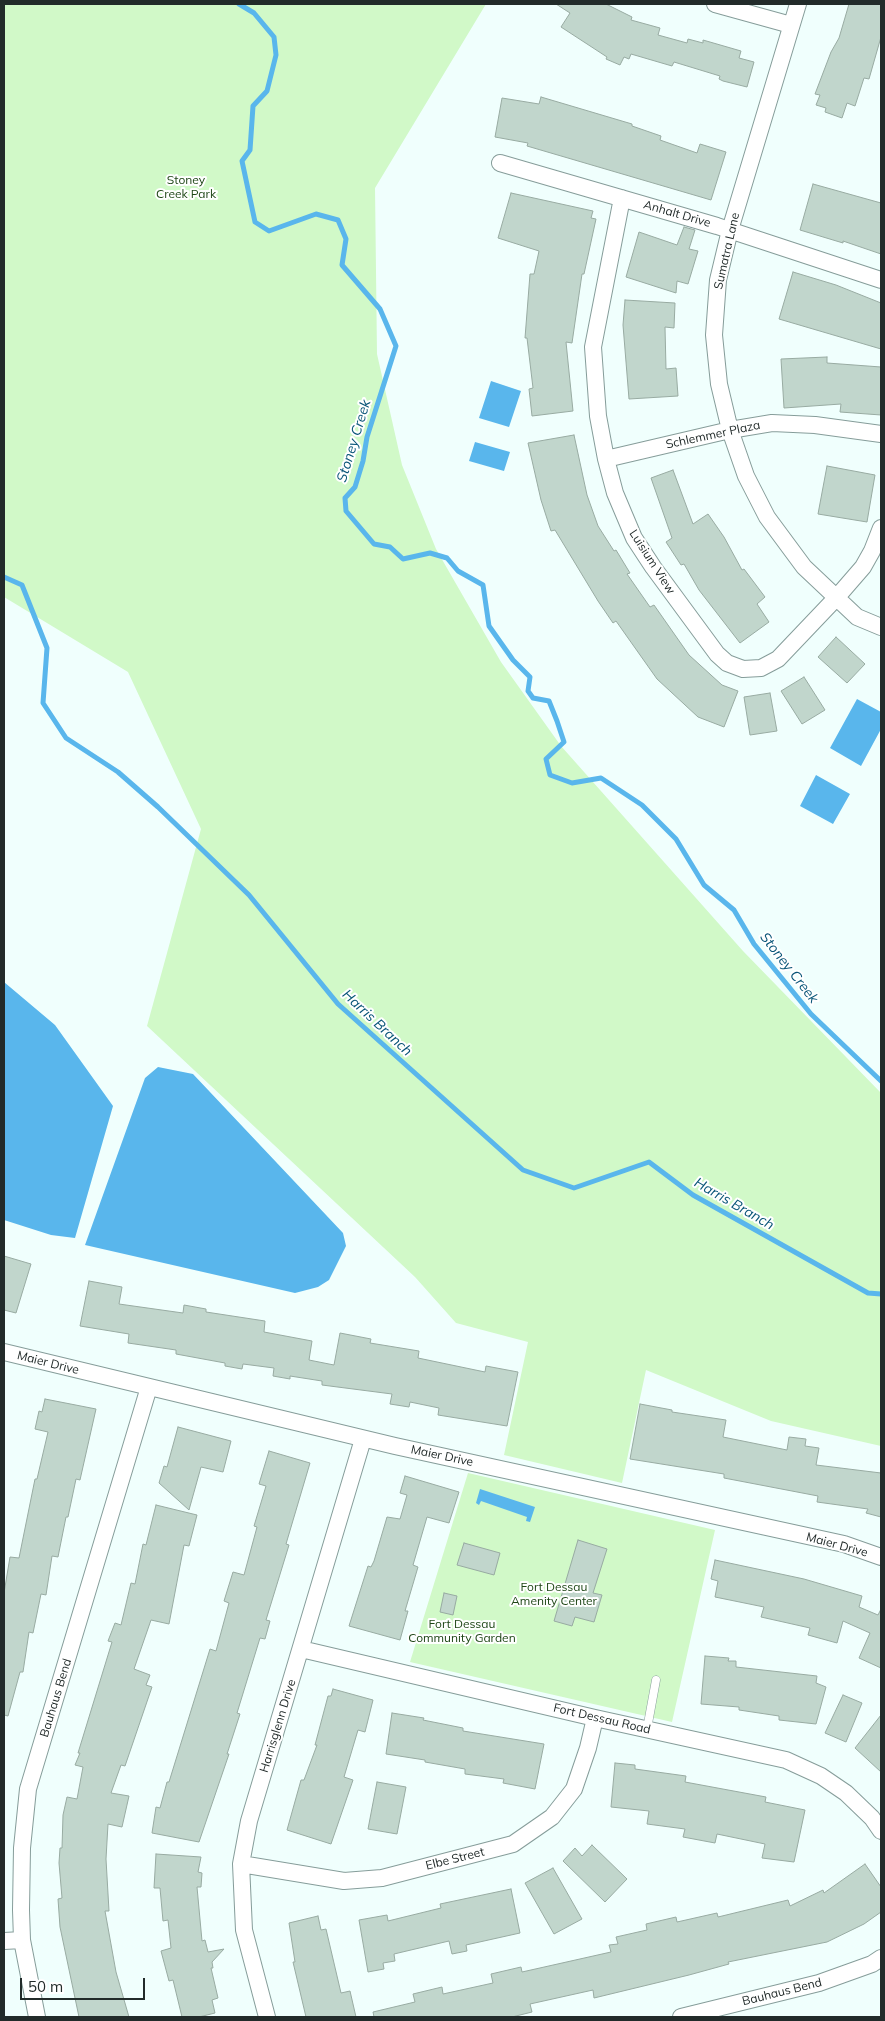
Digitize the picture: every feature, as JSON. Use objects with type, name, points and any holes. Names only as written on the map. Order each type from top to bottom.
[{"type":"street","points":[[715,4],[791,25]]},
{"type":"street","name":"Sumatra Lane","points":[[798,4],[730,230],[718,280],[714,334],[719,384],[730,430],[746,476],[766,517],[804,567],[857,616],[881,627]]},
{"type":"street","name":"Anhalt Drive","points":[[500,164],[730,230],[881,280]]},
{"type":"street","name":"Luisium View","points":[[622,198],[592,347],[598,416],[606,459],[615,493],[634,538],[717,654],[727,663],[743,669],[761,668],[778,659],[863,567],[881,528]]},
{"type":"street","name":"Schlemmer Plaza","points":[[606,459],[730,430],[772,423],[815,424],[881,434]]},
{"type":"street","name":"Maier Drive","points":[[4,1352],[363,1438],[844,1544],[881,1557]]},
{"type":"street","name":"Bauhaus Bend","points":[[37,2017],[22,1940],[22,1848],[28,1789],[149,1387]]},
{"type":"street","name":"Harrisglenn Drive","points":[[267,2017],[244,1930],[241,1864],[249,1821],[363,1438]]},
{"type":"street","name":"Fort Dessau Road","points":[[301,1649],[595,1718],[786,1760],[821,1776],[846,1792],[872,1818],[881,1831]]},
{"type":"street","name":"Elbe Street","points":[[241,1864],[344,1881],[382,1878],[513,1844],[552,1817],[574,1789],[588,1748],[595,1718]]},
{"type":"street","points":[[4,1941],[22,1940]]},
{"type":"street","name":"Bauhaus Bend","points":[[680,2017],[819,1983],[872,1964],[881,1958]]},
{"type":"lane","points":[[647,1729],[656,1680]]},
{"type":"green space","name":"Stoney Creek Park","points":[[4,4],[486,4],[375,188],[377,354],[402,465],[436,549],[501,662],[561,746],[743,951],[881,1093],[881,1446],[771,1421],[646,1370],[622,1483],[504,1455],[528,1342],[456,1323],[415,1277],[147,1026],[201,829],[128,672],[4,597]]},
{"type":"green space","name":"Fort Dessau Amenity Center","points":[[468,1473],[715,1530],[672,1722],[410,1662]]},
{"type":"water","points":[[491,381],[521,391],[509,427],[479,418]]},
{"type":"water","points":[[475,442],[510,452],[504,471],[469,461]]},
{"type":"water","points":[[857,699],[881,712],[881,729],[861,766],[830,748]]},
{"type":"water","points":[[816,775],[850,794],[833,824],[800,806]]},
{"type":"water","points":[[4,982],[55,1025],[113,1106],[75,1238],[51,1235],[4,1220]]},
{"type":"water","points":[[158,1067],[193,1074],[343,1233],[346,1246],[329,1280],[318,1287],[295,1293],[85,1245],[145,1078]]},
{"type":"water","points":[[480,1489],[535,1507],[530,1522],[526,1521],[527,1517],[481,1501],[479,1505],[476,1503]]},
{"type":"building","points":[[556,4],[606,4],[632,17],[631,20],[660,28],[658,35],[687,43],[688,39],[703,43],[703,40],[741,51],[739,58],[754,62],[747,87],[723,81],[719,79],[720,76],[674,62],[672,66],[631,54],[629,59],[624,57],[620,65],[606,59],[607,57],[561,27],[570,13]]},
{"type":"building","points":[[849,4],[881,4],[881,37],[869,79],[864,78],[855,106],[847,103],[842,118],[825,112],[826,108],[816,105],[820,95],[815,94],[831,52],[839,38]]},
{"type":"building","points":[[541,97],[632,124],[632,126],[661,136],[660,140],[697,153],[700,144],[726,152],[711,200],[527,146],[528,143],[495,137],[502,98],[539,104]]},
{"type":"building","points":[[813,184],[881,203],[881,254],[843,241],[843,243],[800,230]]},
{"type":"building","points":[[511,193],[593,211],[591,218],[596,219],[584,274],[582,274],[572,343],[566,342],[573,411],[532,416],[529,389],[533,388],[527,338],[525,338],[530,274],[534,274],[539,251],[498,238]]},
{"type":"building","points":[[684,227],[695,230],[689,249],[698,251],[688,284],[677,281],[676,293],[626,277],[639,232],[677,245]]},
{"type":"building","points":[[793,272],[836,285],[881,303],[881,349],[779,319]]},
{"type":"building","points":[[625,300],[675,303],[674,328],[665,327],[666,369],[676,368],[678,396],[629,399],[623,325]]},
{"type":"building","points":[[827,357],[827,363],[881,367],[881,415],[840,412],[841,404],[784,408],[781,359]]},
{"type":"building","points":[[574,435],[587,495],[598,526],[630,573],[627,574],[650,607],[654,605],[689,655],[722,685],[738,691],[724,727],[698,717],[657,679],[616,621],[613,623],[555,530],[551,531],[541,500],[528,443]]},
{"type":"building","points":[[827,466],[875,475],[867,522],[818,514]]},
{"type":"building","points":[[673,470],[693,524],[708,514],[724,537],[742,570],[744,569],[765,597],[757,604],[769,622],[740,643],[699,590],[684,564],[681,565],[666,542],[672,538],[651,478]]},
{"type":"building","points":[[836,637],[865,664],[847,683],[818,657]]},
{"type":"building","points":[[804,677],[825,710],[802,724],[781,691]]},
{"type":"building","points":[[770,693],[777,731],[750,735],[744,697]]},
{"type":"building","points":[[4,1256],[31,1264],[16,1313],[4,1310]]},
{"type":"building","points":[[89,1281],[122,1287],[119,1304],[183,1313],[184,1305],[206,1309],[206,1312],[265,1321],[264,1332],[312,1341],[309,1360],[334,1365],[340,1333],[371,1339],[370,1343],[419,1351],[418,1358],[485,1372],[486,1366],[518,1372],[507,1426],[438,1415],[439,1408],[410,1402],[409,1407],[390,1404],[392,1394],[322,1385],[322,1381],[290,1376],[290,1379],[273,1376],[274,1368],[243,1364],[242,1369],[225,1366],[225,1363],[176,1354],[176,1350],[128,1343],[129,1334],[80,1326]]},
{"type":"building","points":[[45,1399],[96,1409],[80,1480],[76,1479],[68,1517],[66,1517],[58,1557],[52,1556],[46,1595],[41,1594],[33,1633],[29,1632],[23,1672],[20,1672],[8,1716],[4,1715],[4,1593],[10,1557],[19,1558],[35,1479],[37,1479],[48,1432],[35,1429],[39,1411],[42,1412]]},
{"type":"building","points":[[640,1404],[672,1410],[672,1412],[726,1420],[723,1437],[787,1450],[789,1437],[806,1439],[805,1446],[819,1448],[816,1465],[881,1473],[881,1517],[866,1513],[868,1509],[817,1502],[818,1496],[724,1478],[724,1474],[630,1459]]},
{"type":"building","points":[[178,1427],[231,1441],[223,1472],[201,1467],[189,1510],[159,1483],[164,1466],[167,1467]]},
{"type":"building","points":[[269,1451],[310,1463],[286,1544],[289,1545],[266,1620],[270,1621],[265,1639],[260,1638],[237,1713],[240,1714],[227,1754],[229,1754],[199,1842],[152,1833],[156,1807],[160,1808],[167,1782],[169,1782],[210,1649],[216,1651],[229,1603],[224,1601],[233,1572],[244,1575],[257,1527],[254,1526],[266,1486],[259,1484]]},
{"type":"building","points":[[405,1476],[459,1492],[449,1523],[427,1517],[413,1565],[418,1567],[405,1611],[408,1611],[400,1640],[349,1626],[368,1566],[371,1567],[374,1561],[387,1517],[400,1519],[407,1495],[400,1493]]},
{"type":"building","points":[[156,1505],[197,1515],[189,1546],[184,1545],[169,1624],[151,1620],[134,1669],[150,1675],[146,1685],[152,1687],[125,1766],[121,1765],[111,1793],[129,1796],[122,1827],[108,1824],[106,1859],[109,1911],[105,1911],[116,1972],[129,2017],[79,2017],[60,1927],[58,1899],[62,1898],[59,1863],[60,1848],[62,1848],[63,1815],[67,1797],[77,1799],[83,1767],[75,1765],[112,1642],[108,1641],[115,1623],[121,1625],[131,1583],[135,1584],[143,1544],[146,1545]]},
{"type":"building","points":[[578,1540],[607,1549],[593,1593],[602,1595],[594,1622],[575,1617],[572,1626],[554,1621]]},
{"type":"building","points":[[464,1543],[500,1553],[494,1575],[457,1565]]},
{"type":"building","points":[[715,1560],[804,1579],[862,1596],[859,1607],[878,1615],[881,1609],[881,1668],[859,1658],[870,1633],[843,1621],[837,1643],[808,1635],[810,1628],[761,1617],[764,1607],[715,1597],[718,1581],[711,1579]]},
{"type":"building","points":[[444,1593],[457,1596],[453,1615],[440,1612]]},
{"type":"building","points":[[705,1656],[729,1658],[728,1661],[736,1661],[736,1667],[817,1676],[816,1683],[826,1687],[816,1724],[779,1720],[779,1716],[739,1710],[739,1707],[701,1704]]},
{"type":"building","points":[[333,1689],[373,1700],[365,1732],[358,1730],[344,1777],[353,1780],[331,1844],[287,1830],[301,1780],[304,1780],[317,1745],[315,1745],[328,1696],[331,1696]]},
{"type":"building","points":[[843,1695],[862,1703],[846,1742],[825,1733]]},
{"type":"building","points":[[392,1713],[424,1718],[423,1720],[463,1728],[463,1731],[544,1744],[535,1789],[503,1783],[504,1779],[465,1774],[465,1769],[386,1754]]},
{"type":"building","points":[[881,1715],[881,1772],[855,1748]]},
{"type":"building","points":[[615,1763],[635,1765],[635,1769],[686,1776],[685,1782],[766,1797],[765,1802],[805,1810],[794,1862],[762,1858],[765,1844],[717,1834],[715,1843],[683,1837],[685,1829],[647,1824],[649,1811],[611,1807]]},
{"type":"building","points":[[377,1782],[406,1787],[397,1834],[368,1829]]},
{"type":"building","points":[[592,1845],[627,1879],[605,1902],[563,1861],[575,1848],[582,1856]]},
{"type":"building","points":[[156,1854],[201,1857],[198,1872],[202,1873],[201,1887],[197,1887],[202,1941],[205,1940],[208,1952],[224,1949],[212,1962],[213,1968],[211,1968],[218,1998],[212,2000],[215,2013],[199,2017],[182,2017],[173,1980],[169,1981],[161,1951],[171,1948],[168,1920],[163,1921],[160,1888],[154,1888]]},
{"type":"building","points":[[865,1864],[881,1887],[881,1912],[864,1924],[827,1942],[728,1962],[729,1964],[689,1975],[594,1998],[593,1990],[530,2004],[532,2012],[512,2017],[374,2017],[373,2012],[415,2002],[413,1994],[442,1987],[443,1994],[493,1983],[491,1974],[521,1967],[522,1972],[611,1952],[609,1945],[618,1944],[616,1937],[647,1930],[646,1924],[676,1917],[677,1922],[717,1913],[718,1917],[788,1900],[790,1906],[823,1890],[824,1893]]},
{"type":"building","points":[[553,1868],[582,1919],[554,1934],[525,1883]]},
{"type":"building","points":[[511,1889],[520,1933],[466,1945],[467,1951],[452,1954],[449,1941],[394,1954],[395,1961],[383,1963],[384,1969],[368,1972],[359,1920],[387,1915],[388,1921],[441,1908],[440,1904]]},
{"type":"building","points":[[318,1916],[321,1930],[326,1929],[341,1993],[350,1991],[356,2017],[306,2017],[293,1962],[295,1962],[289,1923]]},
{"type":"waterway","name":"Stoney Creek","points":[[239,4],[254,13],[274,37],[276,55],[267,91],[253,106],[250,150],[242,161],[255,222],[269,231],[316,214],[338,220],[346,239],[342,265],[380,309],[396,346],[367,437],[363,461],[355,487],[345,498],[346,511],[374,544],[390,547],[403,559],[430,553],[447,558],[458,571],[483,585],[489,626],[513,660],[530,677],[528,691],[533,698],[549,701],[557,721],[564,742],[546,759],[550,775],[572,783],[601,778],[642,805],[676,839],[704,885],[734,910],[754,944],[811,1014],[881,1081]]},
{"type":"waterway","name":"Harris Branch","points":[[4,577],[22,585],[47,648],[43,703],[66,738],[118,772],[158,807],[249,895],[338,1004],[523,1170],[574,1188],[649,1162],[693,1195],[868,1293],[881,1294]]},
{"type":"park label","name":"Fort Dessau Community Garden","points":[[462,1631]]}]
